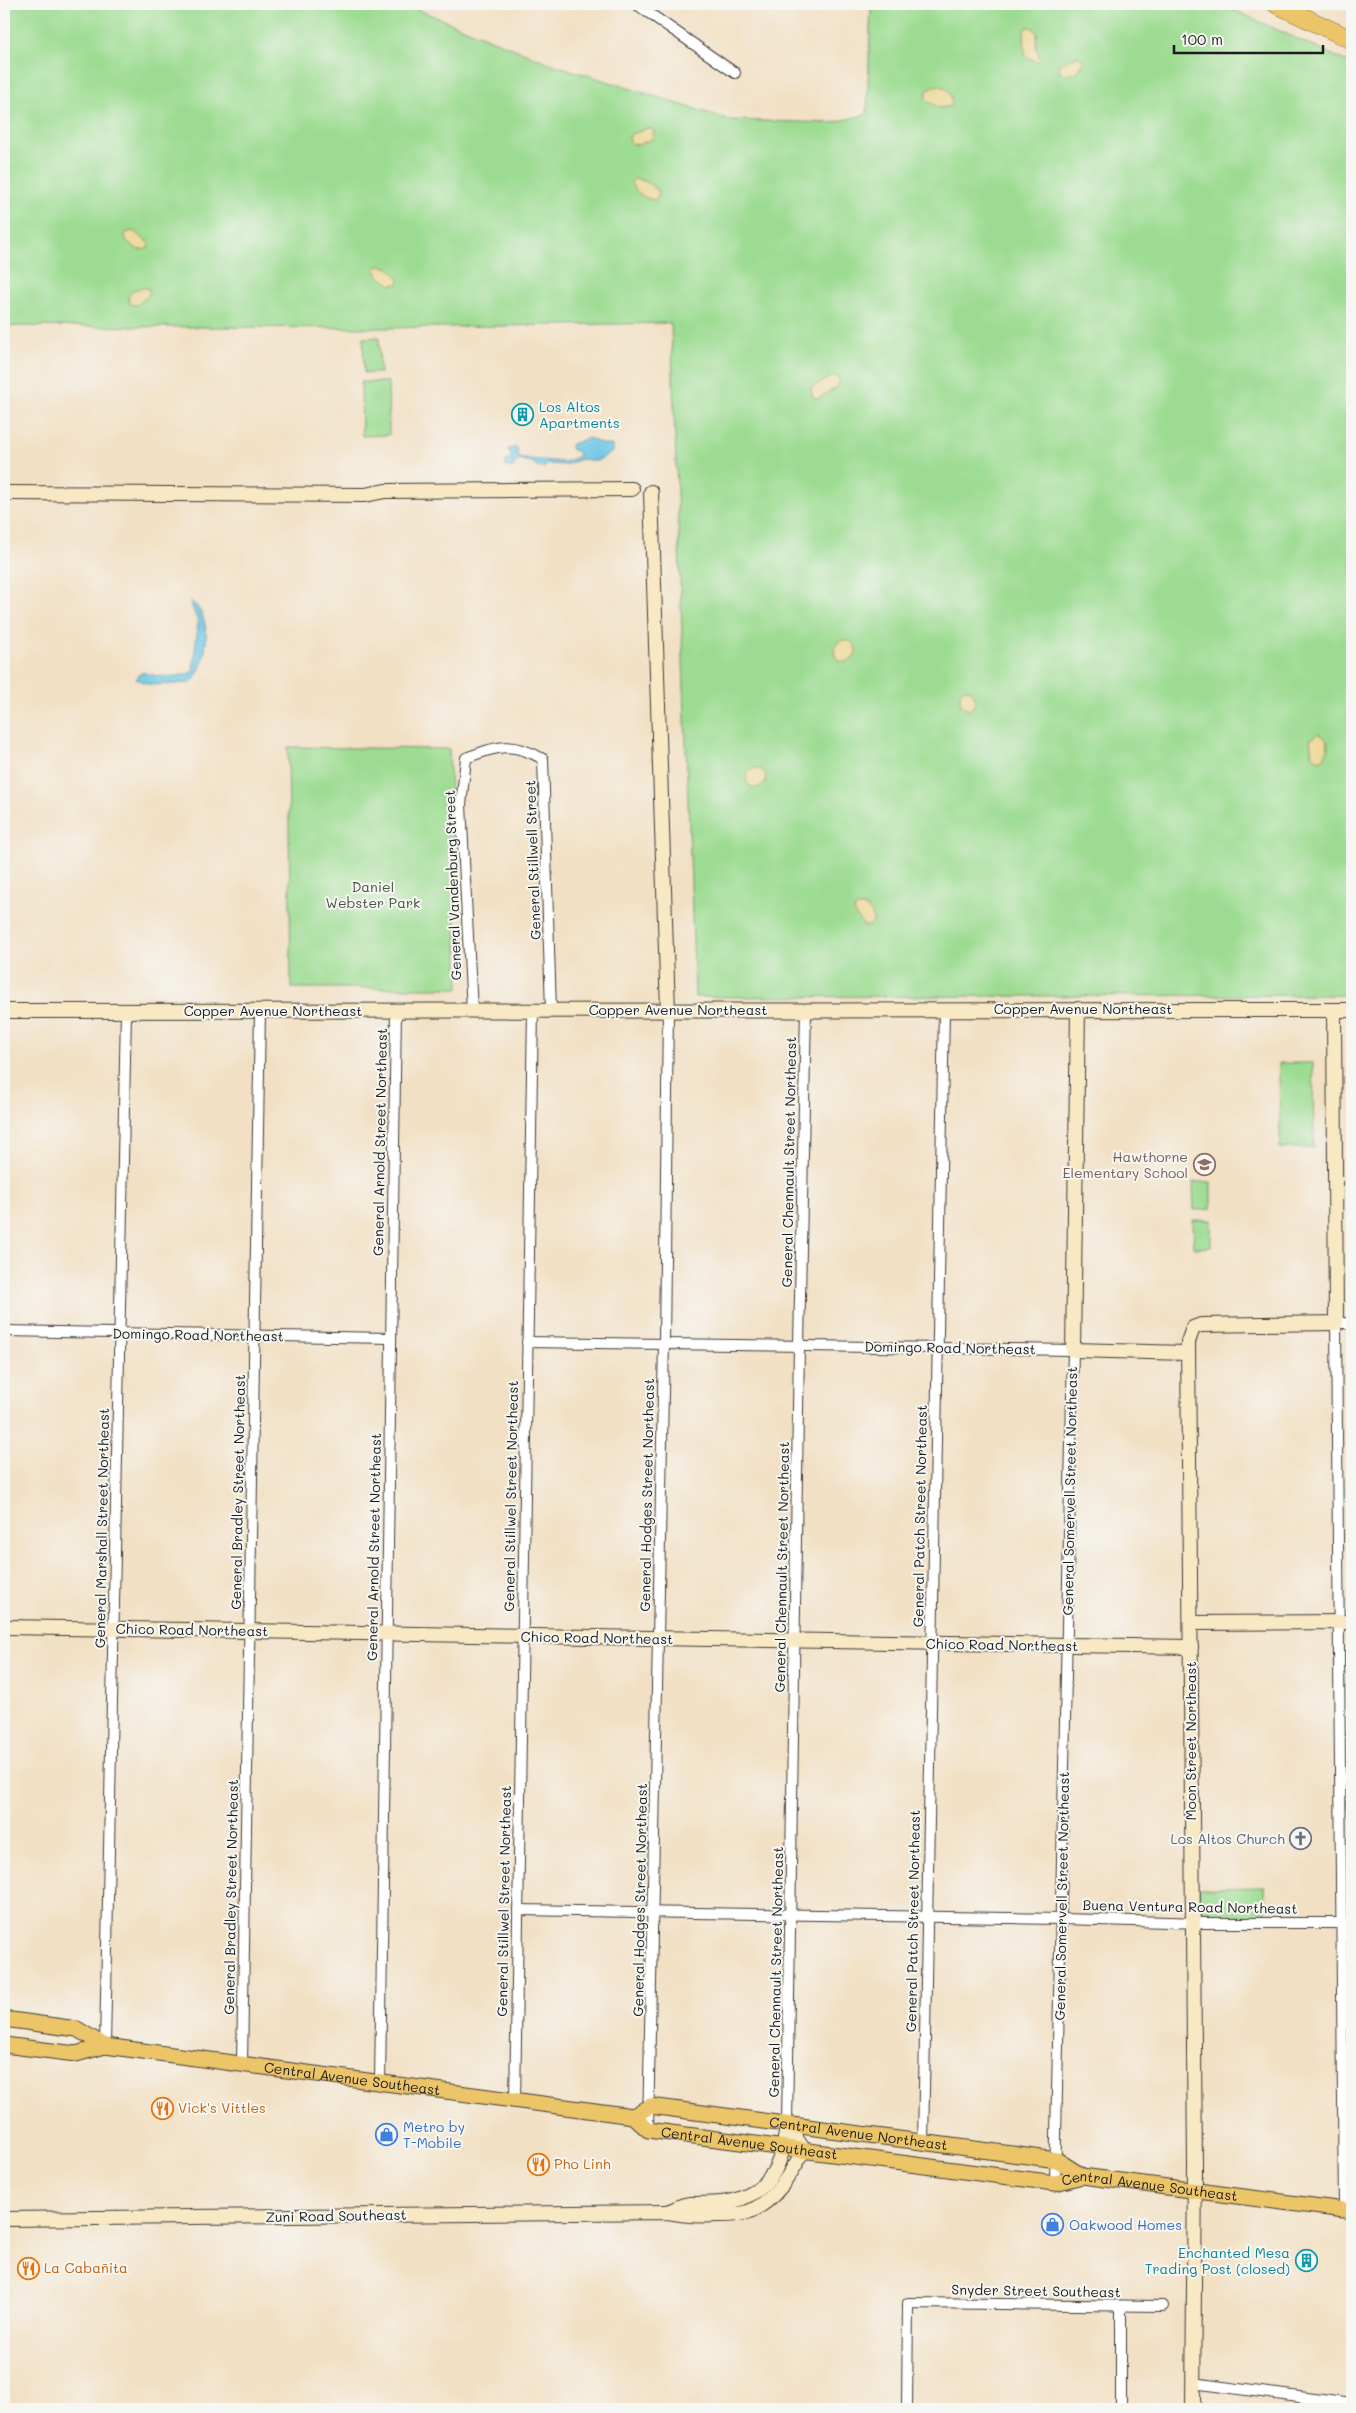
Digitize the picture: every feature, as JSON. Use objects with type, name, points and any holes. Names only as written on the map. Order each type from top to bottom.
[{"type":"highway","points":[[1276,4],[1352,40]]},
{"type":"main road","points":[[4,2019],[77,2029],[105,2046]]},
{"type":"main road","name":"Central Avenue Southeast","points":[[4,2045],[76,2054],[105,2046],[633,2116],[648,2130],[1055,2183],[1082,2176],[1195,2189],[1348,2211]]},
{"type":"main road","points":[[633,2116],[650,2106]]},
{"type":"main road","name":"Central Avenue Northeast","points":[[650,2106],[1057,2160],[1082,2176]]},
{"type":"street","points":[[636,4],[735,73]]},
{"type":"street","points":[[4,493],[365,496],[385,491],[632,489]]},
{"type":"street","points":[[651,492],[668,1011]]},
{"type":"street","name":"General Vandenburg Street","points":[[472,1011],[461,805],[466,758],[494,747]]},
{"type":"street","name":"General Stillwell Street","points":[[494,747],[524,748],[543,759],[551,1011]]},
{"type":"street","name":"General Patch Street Northeast","points":[[923,2143],[936,1348],[944,1009]]},
{"type":"street","name":"General Somervell Street Northeast","points":[[1055,2183],[1062,1919],[1078,1009]]},
{"type":"street","name":"General Chennault Street Northeast","points":[[787,2125],[806,1010]]},
{"type":"street","points":[[1334,1010],[1336,1323],[1345,1622],[1341,1923],[1348,2211]]},
{"type":"street","name":"Copper Avenue Northeast","points":[[4,1011],[1352,1010]]},
{"type":"street","name":"General Marshall Street Northeast","points":[[105,2046],[126,1011]]},
{"type":"street","name":"General Arnold Street Northeast","points":[[380,2082],[396,1011]]},
{"type":"street","name":"General Stillwel Street Northeast","points":[[515,2101],[533,1011]]},
{"type":"street","name":"General Hodges Street Northeast","points":[[648,2130],[650,2106],[664,1343],[668,1011]]},
{"type":"street","name":"General Bradley Street Northeast","points":[[242,2063],[260,1012]]},
{"type":"street","points":[[1187,1353],[1190,1332],[1193,1328],[1201,1325],[1352,1323]]},
{"type":"street","name":"Domingo Road Northeast","points":[[4,1331],[391,1338]]},
{"type":"street","name":"Domingo Road Northeast","points":[[527,1342],[799,1345],[1187,1353]]},
{"type":"street","name":"Moon Street Northeast","points":[[1187,1353],[1192,1623],[1192,1923],[1195,2189],[1193,2409]]},
{"type":"street","points":[[1192,1623],[1345,1622]]},
{"type":"street","name":"Chico Road Northeast","points":[[4,1628],[1191,1647]]},
{"type":"street","name":"Buena Ventura Road Northeast","points":[[518,1910],[1192,1923],[1352,1923]]},
{"type":"street","points":[[787,2125],[804,2150]]},
{"type":"street","name":"Zuni Road Southeast","points":[[668,2212],[688,2204],[734,2201],[751,2194],[765,2184],[780,2165],[785,2147],[787,2125]]},
{"type":"street","name":"Zuni Road Southeast","points":[[4,2219],[668,2212],[686,2216],[747,2212],[758,2207],[779,2189],[804,2150]]},
{"type":"street","name":"Snyder Street Southeast","points":[[907,2409],[908,2303],[1163,2306]]},
{"type":"street","points":[[1120,2409],[1122,2306]]},
{"type":"street","points":[[1193,2382],[1352,2404]]},
{"type":"green space","points":[[4,4],[404,4],[552,64],[730,120],[832,123],[867,114],[871,4],[1221,4],[1352,64],[1352,995],[695,997],[671,323],[386,328],[4,326]]},
{"type":"green space","points":[[379,337],[380,373],[364,373],[363,338]]},
{"type":"green space","points":[[361,382],[388,382],[389,435],[362,436]]},
{"type":"green space","name":"Daniel Webster Park","points":[[288,747],[449,749],[459,988],[291,988]]},
{"type":"green space","points":[[1279,1063],[1313,1063],[1314,1148],[1280,1148]]},
{"type":"green space","points":[[1193,1182],[1211,1182],[1211,1209],[1194,1210]]},
{"type":"green space","points":[[1193,1220],[1211,1220],[1211,1247],[1194,1248]]},
{"type":"green space","points":[[1265,1887],[1266,1916],[1206,1917],[1199,1912],[1199,1888]]},
{"type":"sand","points":[[1028,27],[1037,32],[1036,48],[1040,59],[1037,62],[1025,56],[1024,30]]},
{"type":"sand","points":[[1077,56],[1082,58],[1083,62],[1079,71],[1066,74],[1059,72],[1059,64]]},
{"type":"sand","points":[[935,86],[946,89],[951,98],[951,106],[940,108],[926,100],[926,92]]},
{"type":"sand","points":[[648,128],[654,130],[652,139],[638,145],[631,143],[630,135]]},
{"type":"sand","points":[[634,179],[644,181],[657,190],[659,192],[657,199],[649,199],[638,192],[631,182]]},
{"type":"sand","points":[[133,231],[149,243],[148,249],[139,250],[126,241],[125,233]]},
{"type":"sand","points":[[381,265],[391,269],[399,279],[398,284],[391,285],[377,275],[376,267]]},
{"type":"sand","points":[[143,287],[150,290],[148,296],[137,305],[130,304],[128,296],[134,290]]},
{"type":"sand","points":[[834,376],[838,377],[840,382],[836,388],[817,399],[812,396],[811,387]]},
{"type":"sand","points":[[841,640],[849,640],[856,647],[856,655],[849,662],[841,662],[834,655],[834,647]]},
{"type":"sand","points":[[964,689],[971,690],[975,697],[974,706],[969,710],[961,705],[960,694]]},
{"type":"sand","points":[[1319,733],[1327,740],[1328,749],[1324,758],[1318,760],[1312,755],[1310,739]]},
{"type":"sand","points":[[756,768],[763,771],[766,778],[763,785],[756,788],[749,785],[746,778],[749,771]]},
{"type":"sand","points":[[857,907],[865,907],[872,913],[873,921],[870,926],[864,926],[855,915],[854,910]]},
{"type":"water","points":[[589,438],[604,445],[612,445],[612,452],[597,461],[581,459],[565,465],[548,464],[544,468],[537,467],[533,462],[520,460],[514,463],[513,468],[505,466],[506,461],[512,457],[508,449],[516,447],[518,450],[517,456],[520,458],[564,462],[579,456],[578,452],[571,449],[571,444]]},
{"type":"water","points":[[189,600],[197,607],[203,617],[206,628],[205,652],[197,675],[191,683],[151,685],[136,679],[142,672],[168,676],[193,672],[198,621]]},
{"type":"place","name":"Los Altos Apartments","points":[[523,415]]},
{"type":"place","name":"Hawthorne Elementary School","points":[[1204,1165]]},
{"type":"place","name":"Los Altos Church","points":[[1301,1839]]},
{"type":"place","name":"Vick's Vittles","points":[[162,2108]]},
{"type":"place","name":"Metro by T-Mobile","points":[[387,2135]]},
{"type":"place","name":"Pho Linh","points":[[538,2164]]},
{"type":"place","name":"Oakwood Homes","points":[[1053,2225]]},
{"type":"place","name":"Enchanted Mesa Trading Post (closed)","points":[[1306,2261]]},
{"type":"place","name":"La Cabañita","points":[[28,2268]]}]
